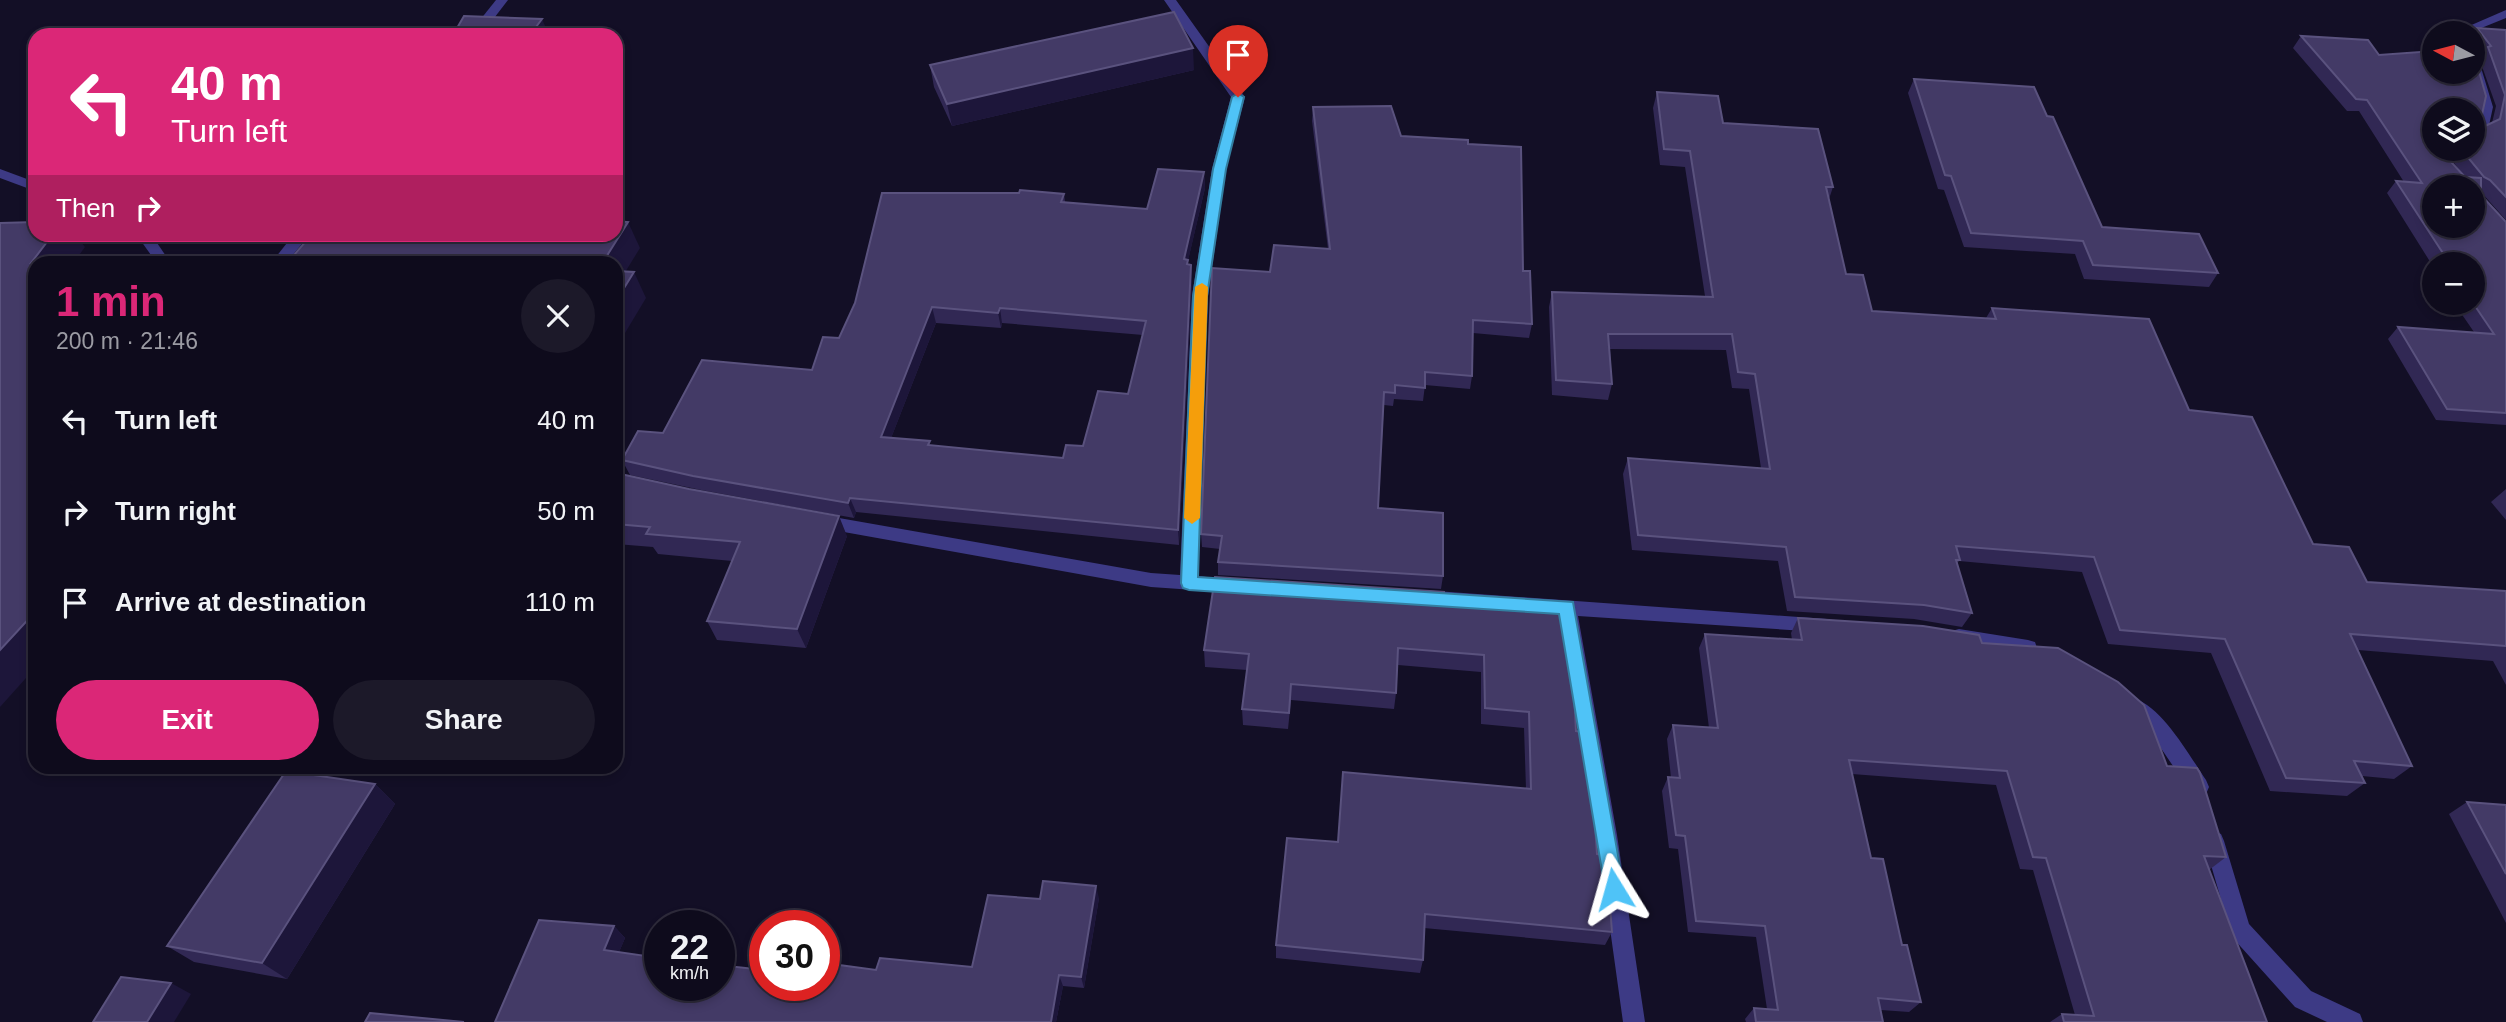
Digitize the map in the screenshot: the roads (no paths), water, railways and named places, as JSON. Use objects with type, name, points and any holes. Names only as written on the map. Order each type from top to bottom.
[{"type":"street","points":[[480,28],[502,0]]},
{"type":"street","points":[[1170,0],[1238,97],[1219,169],[1200,296],[1189,583]]},
{"type":"street","points":[[2485,22],[2506,14]]},
{"type":"street","points":[[2441,161],[2454,175]]},
{"type":"street","points":[[0,173],[28,184]]},
{"type":"street","points":[[284,256],[296,242]]},
{"type":"street","points":[[810,520],[1152,580],[1256,587]]},
{"type":"street","points":[[1405,597],[1844,625]]},
{"type":"street","points":[[1567,607],[1607,835],[1634,1022]]},
{"type":"street","points":[[1941,634],[2049,651]]},
{"type":"street","points":[[2123,696],[2159,729],[2197,781],[2240,930],[2303,999],[2352,1022]]}]
